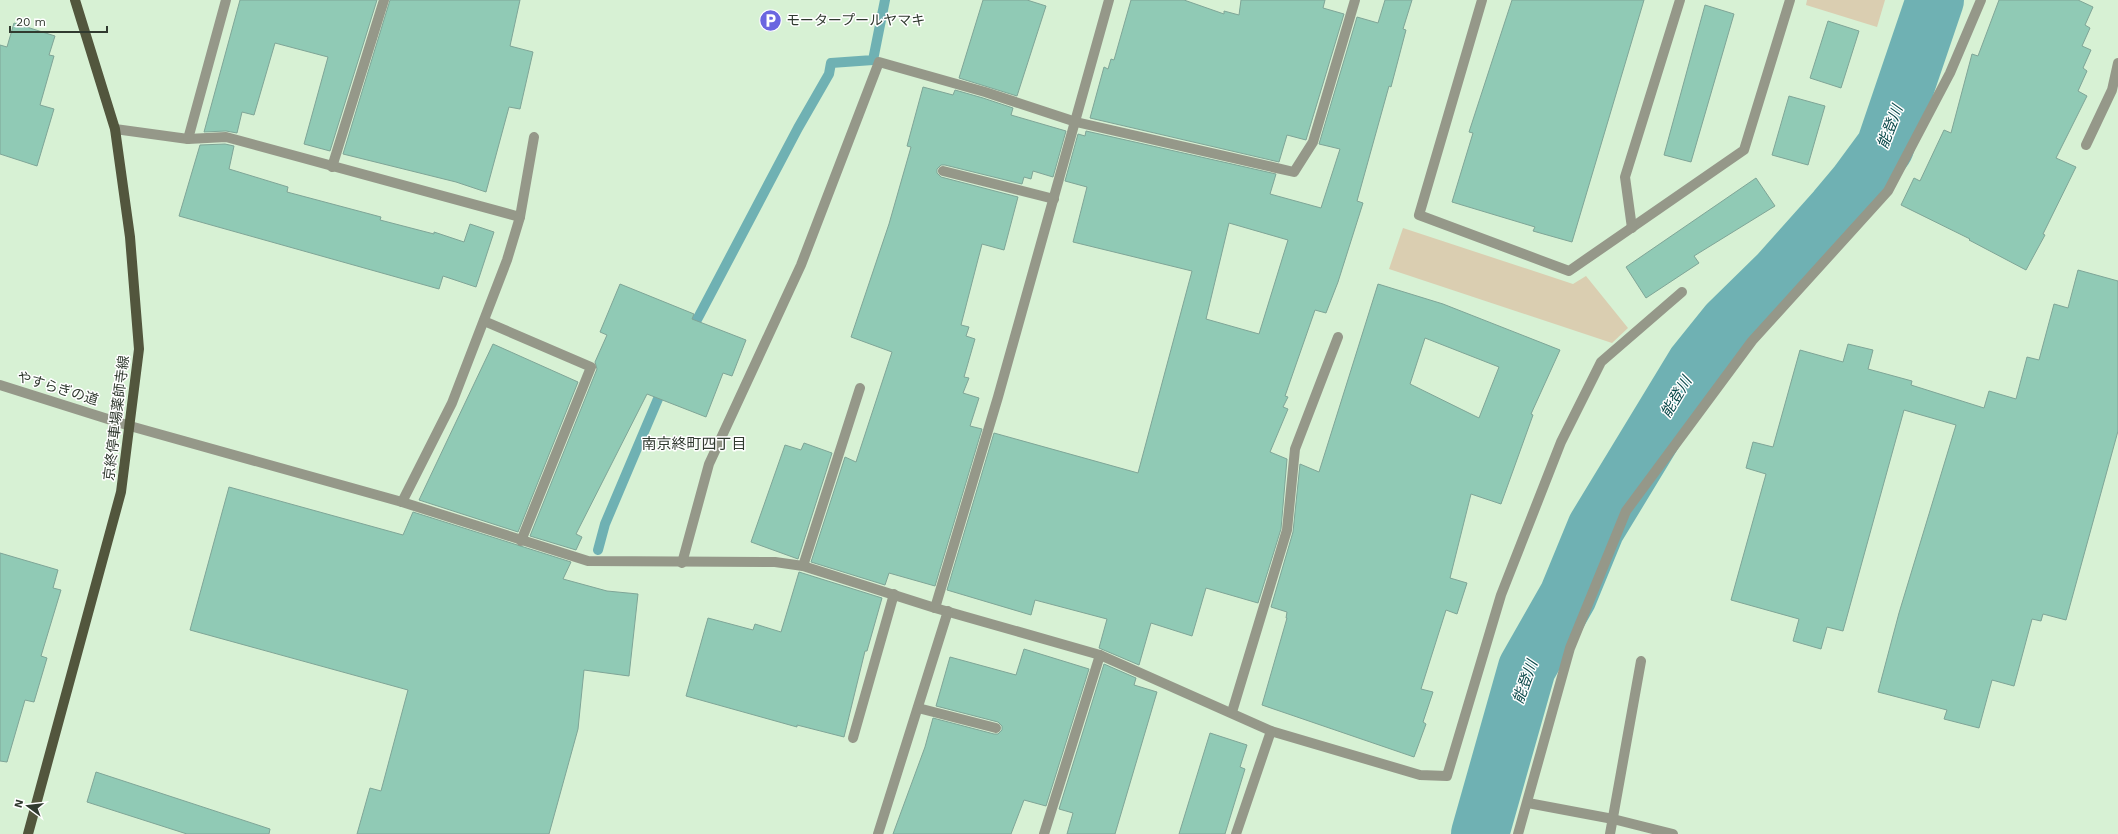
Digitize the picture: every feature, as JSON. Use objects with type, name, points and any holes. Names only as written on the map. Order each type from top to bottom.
[{"type":"main road","name":"京終停車場薬師寺線","points":[[28,834],[121,492],[138,349],[130,237],[115,129],[75,0]]},
{"type":"street","points":[[188,139],[226,0]]},
{"type":"street","points":[[332,167],[384,0]]},
{"type":"street","points":[[935,608],[998,397],[1109,0]]},
{"type":"street","points":[[682,563],[708,464],[801,265],[879,62],[985,92],[1076,122],[1294,172],[1312,142],[1355,0]]},
{"type":"street","points":[[1482,0],[1419,215],[1569,271],[1744,150],[1790,0]]},
{"type":"street","points":[[1632,228],[1624,177],[1680,0]]},
{"type":"street","points":[[1518,834],[1528,803],[1570,648],[1626,511],[1752,341],[1888,191],[1950,73],[1981,0]]},
{"type":"street","points":[[2086,145],[2112,90],[2118,63]]},
{"type":"street","points":[[115,129],[188,139],[226,138],[520,217]]},
{"type":"street","points":[[402,502],[452,403],[507,260],[520,217],[534,138]]},
{"type":"street","points":[[942,171],[1054,199]]},
{"type":"street","name":"やすらぎの道","points":[[0,385],[130,426],[402,502],[588,561],[682,563],[775,562],[803,566],[935,608],[1100,655],[1232,712],[1271,731],[1420,775],[1447,776],[1501,596],[1561,442],[1601,362],[1682,292]]},
{"type":"street","points":[[484,321],[592,367],[521,541]]},
{"type":"street","points":[[1232,712],[1287,530],[1295,449],[1338,337]]},
{"type":"street","points":[[803,566],[860,388]]},
{"type":"street","points":[[853,738],[894,594]]},
{"type":"street","points":[[878,834],[948,611]]},
{"type":"street","points":[[1044,834],[1100,655]]},
{"type":"street","points":[[1610,834],[1641,661]]},
{"type":"street","points":[[918,708],[996,728]]},
{"type":"street","points":[[1236,834],[1271,731]]},
{"type":"street","points":[[1528,803],[1613,819],[1673,834]]},
{"type":"shaded area","points":[[1807,0],[1885,0],[1877,27],[1806,5]]},
{"type":"shaded area","points":[[1403,228],[1573,284],[1586,276],[1628,328],[1612,343],[1389,269]]},
{"type":"building","points":[[240,0],[377,0],[330,151],[304,144],[328,57],[275,43],[254,115],[242,112],[237,133],[226,131],[204,132]]},
{"type":"building","points":[[390,0],[520,0],[510,46],[533,52],[520,109],[509,107],[486,192],[456,182],[343,154]]},
{"type":"building","points":[[983,0],[1027,0],[1046,6],[1017,96],[959,78]]},
{"type":"building","points":[[1131,0],[1184,0],[1224,14],[1224,11],[1239,15],[1241,0],[1325,0],[1323,8],[1344,14],[1306,140],[1287,135],[1279,162],[1090,118],[1104,67],[1108,69],[1111,59],[1114,60]]},
{"type":"building","points":[[1385,0],[1412,0],[1403,29],[1406,30],[1391,87],[1389,86],[1357,201],[1363,203],[1338,282],[1326,313],[1315,310],[1285,396],[1288,397],[1283,407],[1288,409],[1270,452],[1287,459],[1281,529],[1258,603],[1206,588],[1192,636],[1151,623],[1139,665],[1099,648],[1107,619],[1035,600],[1031,615],[947,590],[994,433],[1138,473],[1192,271],[1073,242],[1087,187],[1065,181],[1078,134],[1085,136],[1086,131],[1276,174],[1270,194],[1321,208],[1340,149],[1319,144],[1357,17],[1378,23]],"holes":[[[1229,223],[1288,240],[1259,334],[1206,319]]]},
{"type":"building","points":[[1512,0],[1644,0],[1572,242],[1533,231],[1535,227],[1452,202],[1473,133],[1469,132]]},
{"type":"building","points":[[1999,0],[2078,0],[2093,7],[2085,25],[2090,28],[2082,46],[2091,50],[2083,68],[2087,71],[2078,91],[2087,96],[2056,158],[2076,167],[2043,234],[2045,235],[2026,270],[1969,240],[1970,239],[1901,205],[1914,178],[1920,181],[1944,130],[1951,133],[1972,54],[1978,56]]},
{"type":"building","points":[[1705,5],[1734,14],[1691,162],[1664,155]]},
{"type":"building","points":[[1828,21],[1859,31],[1841,88],[1810,78]]},
{"type":"building","points":[[14,23],[55,36],[49,55],[54,56],[40,105],[54,109],[37,166],[0,154],[0,45],[7,47]]},
{"type":"building","points":[[923,87],[953,95],[955,90],[983,98],[1013,108],[1011,115],[1066,131],[1053,177],[1033,171],[1031,179],[1024,177],[1022,184],[945,165],[941,165],[937,169],[937,173],[941,177],[1018,197],[1004,250],[982,244],[961,325],[969,327],[966,336],[975,339],[964,377],[969,378],[963,393],[979,398],[970,426],[982,429],[935,586],[889,573],[885,585],[811,562],[845,457],[856,462],[892,352],[851,337],[889,224],[911,147],[907,146]]},
{"type":"building","points":[[1789,96],[1825,106],[1808,165],[1772,155]]},
{"type":"building","points":[[225,144],[234,146],[229,169],[288,187],[287,192],[381,217],[380,220],[434,234],[434,232],[464,242],[470,224],[494,232],[476,287],[443,276],[439,289],[179,216],[200,145]]},
{"type":"building","points":[[1756,178],[1775,206],[1694,256],[1699,263],[1646,298],[1626,267]]},
{"type":"building","points":[[2078,270],[2118,281],[2118,431],[2066,620],[2043,614],[2041,621],[2032,619],[2014,686],[1992,680],[1979,728],[1944,719],[1947,710],[1878,692],[1899,613],[1956,425],[1904,410],[1843,631],[1827,627],[1821,649],[1793,641],[1799,619],[1731,600],[1766,474],[1746,468],[1753,442],[1773,447],[1800,350],[1843,362],[1848,344],[1873,350],[1868,369],[1912,381],[1911,385],[1984,408],[1989,391],[2016,399],[2027,357],[2039,360],[2054,304],[2068,308]]},
{"type":"building","points":[[620,284],[694,314],[692,319],[746,340],[732,376],[723,373],[706,417],[647,394],[576,534],[582,537],[576,550],[530,536],[597,369],[595,362],[607,335],[600,332]]},
{"type":"building","points":[[1378,284],[1443,304],[1560,350],[1531,414],[1533,415],[1501,504],[1471,494],[1450,578],[1467,583],[1457,614],[1446,610],[1421,689],[1433,692],[1423,722],[1426,724],[1414,757],[1262,705],[1287,618],[1287,612],[1271,607],[1293,532],[1300,464],[1319,472]],"holes":[[[1425,338],[1499,367],[1479,418],[1410,384]]]},
{"type":"building","points":[[493,344],[578,382],[518,532],[419,500]]},
{"type":"building","points":[[804,443],[832,453],[798,559],[751,542],[785,445],[801,450]]},
{"type":"building","points":[[229,487],[403,535],[413,512],[571,562],[563,579],[607,591],[638,594],[629,676],[584,670],[578,729],[549,834],[357,834],[370,788],[381,791],[408,690],[190,630]]},
{"type":"building","points":[[0,553],[58,570],[53,588],[61,590],[41,656],[47,658],[34,702],[25,700],[7,762],[0,761]]},
{"type":"building","points":[[799,572],[882,598],[867,651],[865,651],[844,737],[797,725],[797,727],[686,696],[708,618],[753,630],[755,624],[781,632]]},
{"type":"building","points":[[1024,649],[1089,669],[1046,806],[1024,800],[1011,834],[893,834],[925,747],[933,718],[994,734],[998,734],[1002,730],[1002,726],[998,722],[936,706],[950,657],[1016,675]]},
{"type":"building","points":[[1104,664],[1136,678],[1134,685],[1157,692],[1115,834],[1067,834],[1073,813],[1059,809]]},
{"type":"building","points":[[1210,733],[1247,745],[1240,767],[1245,769],[1225,834],[1179,834]]},
{"type":"building","points":[[96,772],[270,829],[269,834],[187,834],[87,802]]},
{"type":"waterway","points":[[690,333],[798,128],[829,74],[831,63],[873,60],[885,0]]},
{"type":"waterway","name":"能登川","points":[[1480,834],[1527,668],[1568,596],[1596,528],[1695,365],[1728,324],[1778,275],[1836,210],[1857,185],[1885,147],[1935,0]]},
{"type":"waterway","points":[[598,550],[605,524],[663,387]]},
{"type":"place","name":"モータープールヤマキ","points":[[770,20]]},
{"type":"district","name":"南京終町四丁目","points":[[694,444]]}]
